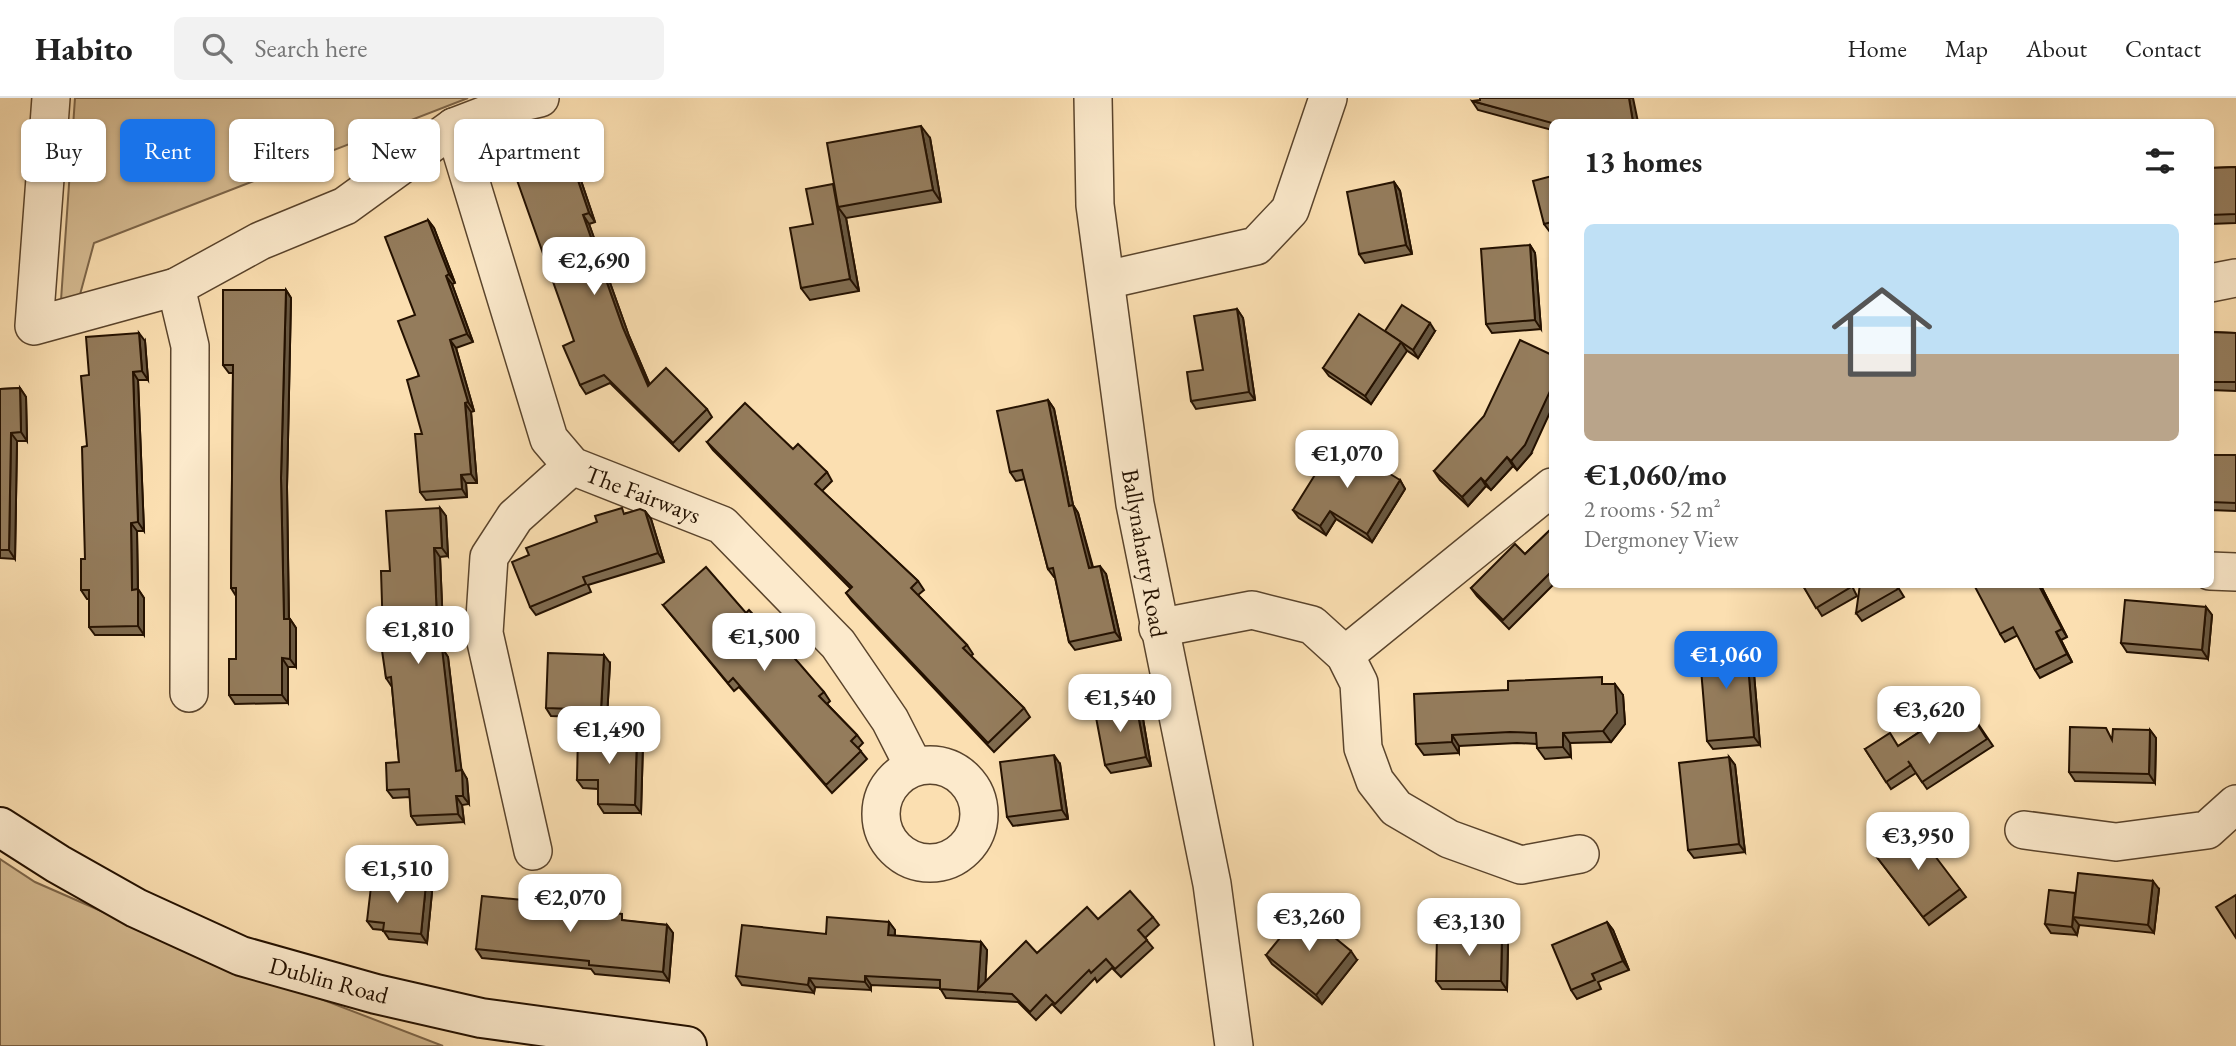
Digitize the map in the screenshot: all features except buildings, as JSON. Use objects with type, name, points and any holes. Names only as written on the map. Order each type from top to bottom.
[{"type":"street","points":[[51,98],[34,326],[176,287],[260,241],[345,206],[454,127]]},
{"type":"street","points":[[475,119],[514,104],[540,98]]},
{"type":"street","name":"Ballynahatty Road","points":[[1093,98],[1095,205],[1133,492],[1158,628],[1212,884],[1234,1046]]},
{"type":"street","points":[[1106,280],[1256,247],[1290,210],[1328,98]]},
{"type":"street","name":"The Fairways","points":[[471,182],[548,439],[572,466],[722,525],[838,644],[890,720],[914,767]]},
{"type":"street","points":[[2214,282],[2236,278]]},
{"type":"street","points":[[176,287],[190,346],[189,694]]},
{"type":"street","points":[[533,851],[484,633],[489,557],[515,517],[572,466]]},
{"type":"street","points":[[1345,655],[1549,489]]},
{"type":"street","points":[[2214,571],[2236,572]]},
{"type":"street","points":[[1158,628],[1252,610],[1312,625],[1345,655],[1359,683],[1363,748],[1374,781],[1396,808],[1449,839],[1521,865],[1580,855]]},
{"type":"street","points":[[2024,830],[2116,842],[2207,830],[2236,804]]},
{"type":"street","name":"Dublin Road","points":[[0,827],[58,864],[136,908],[241,956],[376,994],[481,1018],[687,1046]]},
{"type":"shaded area","points":[[75,98],[468,98],[414,119],[348,119],[348,145],[334,150],[334,119],[229,119],[229,182],[251,182],[94,243],[78,302],[61,300],[69,182],[106,182],[106,119],[74,119]]},
{"type":"shaded area","points":[[0,859],[35,882],[165,939],[443,1046],[0,1046]]}]
